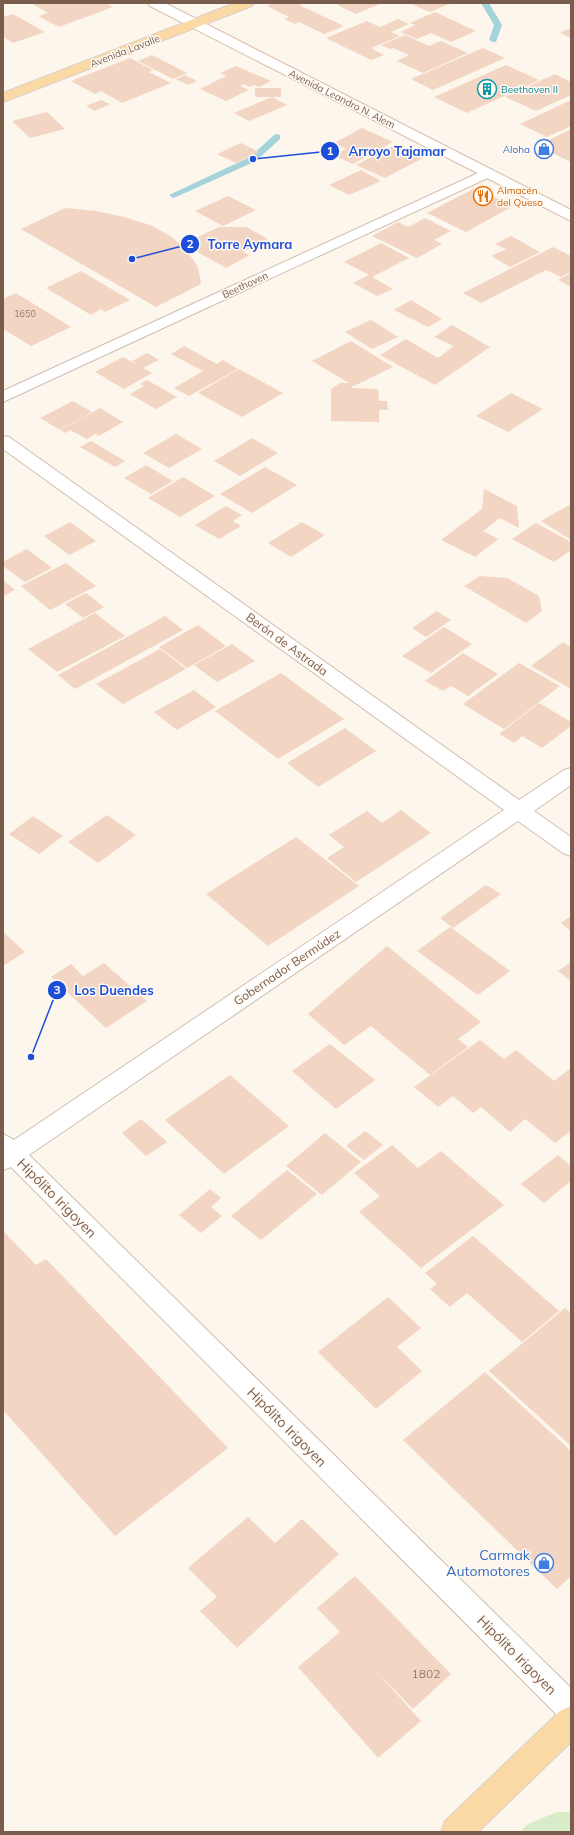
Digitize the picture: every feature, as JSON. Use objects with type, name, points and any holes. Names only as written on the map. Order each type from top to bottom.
[{"type":"main road","name":"Avenida Lavalle","points":[[3,98],[247,3]]},
{"type":"main road","points":[[456,1832],[571,1721]]},
{"type":"street","name":"Avenida Leandro N. Alem","points":[[155,3],[571,216]]},
{"type":"street","points":[[193,6],[228,24]]},
{"type":"street","name":"Avenida Leandro N. Alem","points":[[410,118],[571,201]]},
{"type":"street","name":"Beethoven","points":[[3,397],[488,173]]},
{"type":"street","name":"Berón de Astrada","points":[[3,441],[571,848]]},
{"type":"street","name":"Gobernador Bermúdez","points":[[6,1152],[571,775]]},
{"type":"street","name":"Hipólito Irigoyen","points":[[6,1152],[571,1709]]},
{"type":"green space","points":[[557,1812],[571,1812],[571,1832],[520,1832],[528,1824]]},
{"type":"building","points":[[31,3],[106,3],[113,7],[59,27],[38,16],[48,13]]},
{"type":"building","points":[[274,3],[305,3],[299,5],[344,26],[324,34],[299,22],[295,24],[284,19],[289,17],[267,6]]},
{"type":"building","points":[[341,3],[382,3],[356,14],[337,5]]},
{"type":"building","points":[[409,3],[452,3],[430,12]]},
{"type":"building","points":[[435,12],[476,31],[451,42],[431,33],[417,39],[400,32],[415,25],[410,23]]},
{"type":"building","points":[[13,14],[45,32],[13,43],[3,37],[3,17]]},
{"type":"building","points":[[398,19],[409,24],[391,32],[400,36],[371,48],[384,55],[371,60],[326,38],[367,21],[380,27]]},
{"type":"building","points":[[571,28],[571,38],[560,33]]},
{"type":"building","points":[[405,35],[429,46],[441,41],[468,53],[423,73],[397,61],[409,55],[393,48],[390,49],[381,45]]},
{"type":"building","points":[[483,48],[505,58],[433,90],[411,79]]},
{"type":"building","points":[[152,55],[187,73],[173,79],[138,61]]},
{"type":"building","points":[[130,58],[153,70],[149,72],[171,83],[122,103],[101,91],[95,94],[71,81]]},
{"type":"building","name":"Beethoven II","points":[[506,65],[539,80],[467,113],[434,97]]},
{"type":"building","points":[[236,66],[271,81],[259,87],[254,85],[250,87],[244,84],[240,86],[249,90],[226,101],[200,89],[226,76],[220,73]]},
{"type":"building","points":[[555,74],[571,82],[571,95],[536,111],[505,97]]},
{"type":"building","points":[[185,75],[197,81],[188,85],[176,79]]},
{"type":"building","points":[[255,88],[281,88],[281,97],[255,97]]},
{"type":"building","points":[[272,97],[287,105],[249,121],[234,113]]},
{"type":"building","points":[[101,100],[110,104],[95,111],[86,106]]},
{"type":"building","points":[[571,100],[571,126],[547,137],[520,124]]},
{"type":"building","points":[[47,112],[65,129],[30,138],[12,121]]},
{"type":"building","points":[[362,128],[393,142],[353,164],[333,155],[346,149],[334,143]]},
{"type":"building","points":[[571,129],[571,162],[537,146]]},
{"type":"building","points":[[241,143],[259,152],[236,163],[217,154]]},
{"type":"building","points":[[395,145],[423,158],[385,178],[356,165]]},
{"type":"building","points":[[361,170],[381,181],[349,195],[329,185]]},
{"type":"building","points":[[475,188],[513,206],[466,232],[427,213]]},
{"type":"building","points":[[228,196],[256,210],[223,226],[195,211]]},
{"type":"building","points":[[65,208],[96,211],[124,217],[150,225],[172,237],[187,251],[198,267],[201,284],[156,307],[21,229]]},
{"type":"building","points":[[425,218],[451,231],[434,240],[442,244],[417,258],[372,236],[398,222],[408,227]]},
{"type":"building","points":[[219,227],[246,227],[268,239],[243,252],[250,255],[226,268],[183,244]]},
{"type":"building","points":[[511,236],[540,252],[510,267],[491,256],[506,249],[495,244]]},
{"type":"building","points":[[381,243],[409,258],[372,277],[393,289],[377,296],[353,283],[369,275],[344,262]]},
{"type":"building","points":[[553,247],[571,256],[571,272],[561,277],[546,270],[481,303],[463,293]]},
{"type":"building","points":[[81,271],[130,300],[105,312],[101,309],[91,315],[46,288]]},
{"type":"building","points":[[571,273],[571,287],[558,280]]},
{"type":"building","points":[[16,293],[71,327],[31,346],[3,329],[3,299]]},
{"type":"building","points":[[411,300],[442,319],[428,327],[394,310]]},
{"type":"building","points":[[371,320],[398,337],[372,349],[345,332]]},
{"type":"building","points":[[452,325],[490,347],[435,385],[380,355],[406,339],[438,358],[454,346],[434,337]]},
{"type":"building","points":[[351,341],[393,367],[354,386],[352,385],[352,388],[378,389],[379,401],[387,401],[388,410],[379,410],[379,422],[331,421],[331,389],[340,383],[349,383],[312,361]]},
{"type":"building","points":[[184,346],[217,364],[223,360],[238,369],[189,396],[174,388],[203,371],[171,354]]},
{"type":"building","points":[[147,353],[159,360],[143,368],[152,373],[124,389],[95,372],[123,357],[139,366],[132,361]]},
{"type":"building","points":[[239,369],[283,393],[242,417],[198,393]]},
{"type":"building","points":[[147,380],[177,397],[156,409],[130,394],[144,386],[140,384]]},
{"type":"building","points":[[511,393],[543,409],[508,432],[476,416]]},
{"type":"building","points":[[73,401],[92,412],[60,430],[40,418]]},
{"type":"building","points":[[100,408],[123,422],[99,436],[95,434],[87,439],[70,430],[65,433],[61,430]]},
{"type":"building","points":[[176,434],[202,449],[169,468],[143,453]]},
{"type":"building","points":[[252,438],[278,453],[240,476],[214,461]]},
{"type":"building","points":[[91,441],[125,461],[115,467],[80,447]]},
{"type":"building","points":[[146,465],[173,481],[151,494],[124,478]]},
{"type":"building","points":[[265,467],[297,485],[252,513],[220,494]]},
{"type":"building","points":[[183,477],[215,496],[180,517],[148,498]]},
{"type":"building","points":[[484,489],[517,506],[519,528],[500,518],[483,531],[498,539],[475,557],[441,540],[482,509]]},
{"type":"building","points":[[571,504],[571,540],[541,521]]},
{"type":"building","points":[[226,506],[242,515],[233,521],[241,526],[219,539],[195,525]]},
{"type":"building","points":[[70,522],[96,541],[69,555],[44,536]]},
{"type":"building","points":[[302,522],[325,535],[291,557],[268,543]]},
{"type":"building","points":[[536,523],[571,542],[571,550],[554,562],[512,539]]},
{"type":"building","points":[[27,549],[52,568],[25,582],[3,566],[3,562]]},
{"type":"building","points":[[66,563],[96,586],[50,610],[21,586]]},
{"type":"building","points":[[480,576],[507,578],[539,596],[542,611],[526,623],[464,586]]},
{"type":"building","points":[[3,580],[15,590],[3,596]]},
{"type":"building","points":[[86,593],[104,607],[83,618],[65,604]]},
{"type":"building","points":[[437,611],[451,620],[426,637],[412,628]]},
{"type":"building","points":[[95,613],[125,636],[57,672],[28,649]]},
{"type":"building","points":[[165,616],[183,630],[75,689],[58,675]]},
{"type":"building","points":[[198,625],[226,646],[187,668],[159,647]]},
{"type":"building","points":[[444,627],[472,644],[431,673],[402,656]]},
{"type":"building","points":[[563,642],[571,647],[571,689],[531,666]]},
{"type":"building","points":[[232,644],[255,661],[217,682],[194,665]]},
{"type":"building","points":[[160,649],[186,669],[123,704],[96,684]]},
{"type":"building","points":[[463,653],[498,674],[468,696],[451,686],[443,691],[425,681]]},
{"type":"building","points":[[519,663],[560,686],[504,729],[463,704]]},
{"type":"building","points":[[281,673],[344,719],[278,759],[215,711]]},
{"type":"building","points":[[194,690],[216,707],[177,730],[154,712]]},
{"type":"building","points":[[539,703],[571,722],[571,726],[542,748],[522,736],[514,743],[499,734]]},
{"type":"building","points":[[345,728],[376,751],[318,787],[287,763]]},
{"type":"building","points":[[401,810],[431,833],[356,882],[327,858],[344,847],[329,835],[367,811],[382,823]]},
{"type":"building","points":[[107,815],[136,835],[98,863],[68,842]]},
{"type":"building","points":[[33,816],[63,836],[39,854],[9,834]]},
{"type":"building","points":[[296,837],[359,886],[268,946],[206,894]]},
{"type":"building","points":[[486,885],[501,894],[453,928],[440,918]]},
{"type":"building","points":[[571,916],[571,931],[561,923]]},
{"type":"building","points":[[450,927],[510,971],[478,995],[417,951]]},
{"type":"building","points":[[3,932],[25,952],[3,966]]},
{"type":"building","points":[[387,946],[481,1022],[458,1039],[468,1047],[430,1075],[371,1026],[344,1045],[308,1014]]},
{"type":"building","points":[[571,962],[571,981],[558,971]]},
{"type":"building","points":[[104,963],[147,1001],[106,1028],[51,977],[71,964],[83,976]]},
{"type":"building","points":[[480,1040],[504,1059],[516,1050],[554,1081],[571,1068],[571,1131],[555,1143],[525,1119],[510,1132],[481,1107],[473,1113],[453,1096],[438,1107],[414,1087]]},
{"type":"building","points":[[330,1044],[375,1080],[336,1109],[292,1071]]},
{"type":"building","points":[[230,1075],[289,1126],[224,1174],[165,1120]]},
{"type":"building","points":[[141,1119],[167,1142],[146,1156],[122,1133]]},
{"type":"building","points":[[365,1131],[383,1145],[364,1160],[346,1146]]},
{"type":"building","points":[[325,1133],[361,1162],[322,1195],[286,1166]]},
{"type":"building","points":[[392,1145],[418,1168],[441,1151],[504,1205],[421,1268],[359,1212],[380,1196],[354,1173]]},
{"type":"building","points":[[558,1155],[571,1166],[571,1181],[544,1203],[521,1184]]},
{"type":"building","points":[[287,1170],[317,1194],[261,1240],[231,1216]]},
{"type":"building","points":[[210,1189],[221,1198],[211,1207],[222,1216],[201,1233],[179,1215]]},
{"type":"building","points":[[3,1231],[36,1265],[46,1259],[228,1448],[115,1536],[3,1410]]},
{"type":"building","points":[[473,1236],[559,1311],[522,1342],[467,1293],[450,1307],[430,1289],[437,1284],[425,1273]]},
{"type":"building","points":[[388,1297],[421,1328],[397,1347],[422,1371],[376,1409],[318,1352]]},
{"type":"building","points":[[565,1308],[571,1313],[571,1446],[489,1371]]},
{"type":"building","points":[[485,1372],[571,1451],[571,1576],[557,1589],[403,1440]]},
{"type":"building","points":[[248,1517],[275,1543],[302,1519],[339,1554],[237,1648],[200,1611],[217,1597],[188,1568]]},
{"type":"building","points":[[355,1576],[451,1674],[413,1709],[375,1670],[421,1721],[378,1758],[298,1667],[340,1632],[317,1608]]},
{"type":"waterway","points":[[485,3],[498,25],[493,40]]},
{"type":"waterway","points":[[173,195],[253,159],[277,137]]},
{"type":"place","name":"Beethoven II","points":[[487,89]]},
{"type":"place","name":"Aloha","points":[[544,149]]},
{"type":"place","name":"Arroyo Tajamar","points":[[253,159]]},
{"type":"place","name":"Almacén del Queso","points":[[483,196]]},
{"type":"place","name":"Torre Aymara","points":[[132,259]]},
{"type":"place","name":"Los Duendes","points":[[31,1057]]},
{"type":"place","name":"Carmak Automotores","points":[[544,1563]]}]
